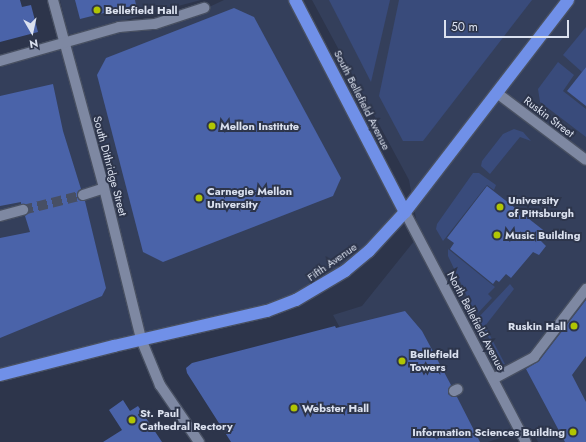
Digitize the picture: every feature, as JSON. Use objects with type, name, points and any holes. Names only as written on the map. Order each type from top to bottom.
[{"type":"highway","name":"South Bellefield Avenue","points":[[295,0],[404,212]]},
{"type":"highway","name":"Fifth Avenue","points":[[0,375],[266,311],[296,300],[345,270],[369,251],[404,212],[568,0]]},
{"type":"street","name":"South Dithridge Street","points":[[53,0],[104,188],[141,340],[160,385],[199,442]]},
{"type":"street","points":[[0,61],[119,27],[155,24],[204,8]]},
{"type":"street","name":"Ruskin Street","points":[[497,93],[586,160]]},
{"type":"street","points":[[83,195],[104,188]]},
{"type":"street","points":[[0,216],[23,210]]},
{"type":"street","name":"North Bellefield Avenue","points":[[404,212],[526,442]]},
{"type":"street","points":[[493,379],[534,357],[586,289]]},
{"type":"shaded area","points":[[60,0],[201,0],[68,35]]},
{"type":"shaded area","name":"Carnegie Mellon University","points":[[224,0],[295,0],[405,212],[363,257],[296,300],[0,375],[0,61],[77,38],[209,7]]},
{"type":"shaded area","name":"University of Pittsburgh","points":[[312,0],[586,0],[586,442],[538,442],[531,428],[488,442],[402,442],[333,315],[362,306],[419,235],[409,180]]},
{"type":"shaded area","points":[[329,0],[390,0],[371,82]]},
{"type":"shaded area","points":[[399,0],[532,0],[423,141],[403,141],[379,96]]},
{"type":"shaded area","points":[[586,27],[586,67],[582,72],[563,55]]},
{"type":"shaded area","points":[[558,62],[574,75],[563,91],[586,109],[586,137],[540,102],[538,89]]},
{"type":"shaded area","points":[[514,129],[523,132],[531,141],[520,137],[490,174],[481,166],[482,161],[503,134]]},
{"type":"shaded area","points":[[473,173],[479,173],[496,185],[494,190],[487,185],[443,241],[436,229],[437,224]]},
{"type":"shaded area","points":[[448,249],[495,287],[488,294],[492,298],[478,313],[476,310],[474,311],[448,256]]},
{"type":"shaded area","points":[[510,284],[514,289],[485,326],[505,364],[503,364],[478,318]]},
{"type":"building","points":[[0,0],[20,0],[22,7],[31,5],[38,32],[0,42]]},
{"type":"building","name":"Bellefield Hall","points":[[75,0],[135,0],[136,5],[80,19]]},
{"type":"building","name":"Mellon Institute","points":[[234,8],[254,17],[341,178],[333,196],[163,262],[143,252],[97,75],[106,58]]},
{"type":"building","points":[[586,67],[586,106],[567,91]]},
{"type":"building","points":[[53,84],[63,131],[81,189],[78,191],[77,197],[79,200],[85,201],[106,288],[102,296],[0,338],[0,238],[30,232],[25,216],[29,211],[27,205],[21,204],[21,202],[0,206],[0,96]]},
{"type":"building","name":"Music Building","points":[[487,186],[547,233],[540,240],[546,246],[539,255],[533,252],[511,278],[506,274],[499,282],[496,280],[493,284],[450,249],[454,243],[447,238]]},
{"type":"building","name":"Ruskin Hall","points":[[586,300],[586,356],[572,375],[586,402],[586,442],[565,442],[526,369],[539,361]]},
{"type":"building","name":"Webster Hall","points":[[405,311],[422,331],[451,385],[448,390],[448,394],[453,397],[457,397],[480,442],[231,442],[187,373],[186,368],[192,363],[335,326],[336,328]]},
{"type":"building","name":"St. Paul Cathedral Rectory","points":[[123,400],[130,411],[138,406],[162,442],[103,442],[122,430],[109,410]]},
{"type":"tunnel","points":[[23,210],[83,195]]},
{"type":"place","name":"Bellefield Hall","points":[[97,10]]},
{"type":"place","name":"Mellon Institute","points":[[212,126]]},
{"type":"place","name":"Carnegie Mellon University","points":[[199,198]]},
{"type":"place","name":"University of Pittsburgh","points":[[500,207]]},
{"type":"place","name":"Music Building","points":[[497,235]]},
{"type":"place","name":"Ruskin Hall","points":[[574,326]]},
{"type":"place","name":"Bellefield Towers","points":[[402,361]]},
{"type":"place","name":"Webster Hall","points":[[294,408]]},
{"type":"place","name":"St. Paul Cathedral Rectory","points":[[132,420]]},
{"type":"place","name":"Information Sciences Building","points":[[573,432]]}]
